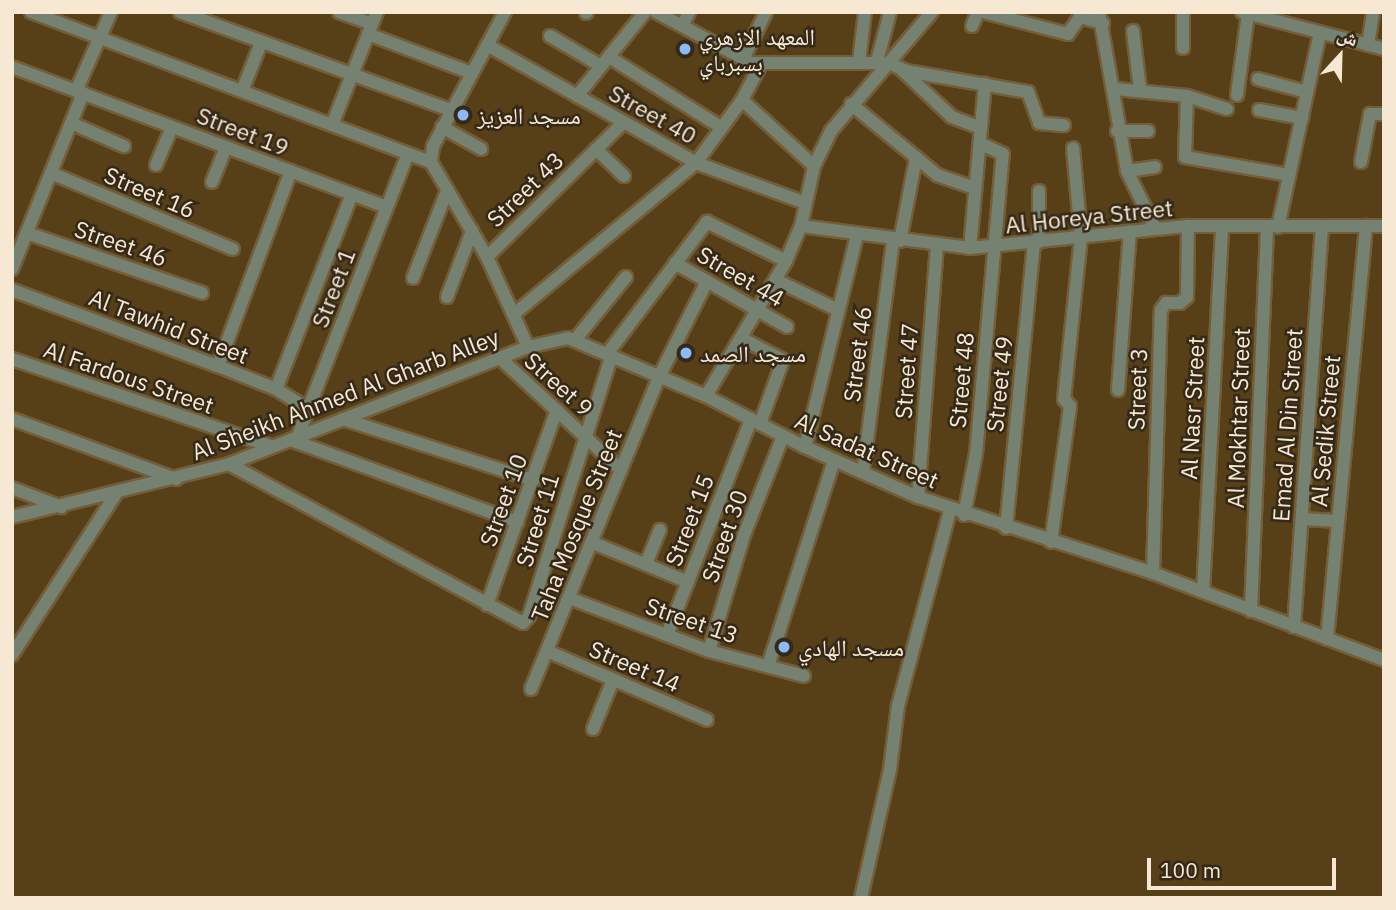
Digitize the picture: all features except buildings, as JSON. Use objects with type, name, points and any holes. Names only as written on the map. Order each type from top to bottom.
[{"type":"street","points":[[31,12],[408,154],[433,167],[486,257],[528,347]]},
{"type":"street","points":[[12,269],[71,123],[99,38],[111,12]]},
{"type":"street","points":[[180,12],[452,110]]},
{"type":"street","points":[[339,12],[373,24],[472,73]]},
{"type":"street","points":[[578,96],[645,12]]},
{"type":"street","points":[[657,12],[743,59],[761,65],[859,62],[889,64],[1026,92],[1032,96],[1038,123],[1064,125]]},
{"type":"street","points":[[682,26],[689,12]]},
{"type":"street","points":[[743,59],[766,12]]},
{"type":"street","points":[[859,62],[865,12]]},
{"type":"street","points":[[889,64],[890,12]]},
{"type":"street","points":[[706,396],[786,261],[801,226],[814,166],[831,131],[851,104],[932,12]]},
{"type":"street","points":[[972,26],[978,12]]},
{"type":"street","points":[[983,12],[1066,34],[1080,17],[1101,17],[1116,89],[1117,131],[1127,171],[1155,228]]},
{"type":"street","points":[[1183,12],[1183,48]]},
{"type":"street","points":[[1368,45],[1373,12]]},
{"type":"street","points":[[433,167],[442,127],[487,45],[499,13]]},
{"type":"street","points":[[1237,95],[1245,13],[1277,17],[1384,49]]},
{"type":"street","points":[[332,125],[373,24]]},
{"type":"street","points":[[1133,31],[1140,90]]},
{"type":"street","name":"Al Mokhtar Street","points":[[1251,611],[1273,226],[1289,175],[1320,32]]},
{"type":"street","points":[[550,36],[605,62],[722,128]]},
{"type":"street","points":[[242,91],[261,43]]},
{"type":"street","name":"Street 40","points":[[487,45],[696,163],[806,203]]},
{"type":"street","points":[[889,64],[943,111],[981,128]]},
{"type":"street","points":[[514,314],[696,163],[743,100],[761,65]]},
{"type":"street","name":"Street 19","points":[[12,67],[387,207]]},
{"type":"street","points":[[1258,79],[1307,92]]},
{"type":"street","points":[[970,248],[985,84]]},
{"type":"street","points":[[1116,89],[1187,96],[1227,108]]},
{"type":"street","points":[[1187,96],[1185,157],[1289,175]]},
{"type":"street","points":[[743,100],[814,166]]},
{"type":"street","points":[[851,104],[941,177],[975,188]]},
{"type":"street","points":[[1259,110],[1301,118]]},
{"type":"street","points":[[1360,162],[1370,114],[1384,114]]},
{"type":"street","name":"Street 43","points":[[486,257],[624,122]]},
{"type":"street","points":[[71,123],[124,146]]},
{"type":"street","points":[[156,164],[172,127]]},
{"type":"street","points":[[442,127],[481,149]]},
{"type":"street","points":[[1117,131],[1148,131]]},
{"type":"street","name":"Street 48","points":[[964,515],[976,454],[1003,152],[979,143]]},
{"type":"street","points":[[212,182],[226,147]]},
{"type":"street","points":[[1051,542],[1070,406],[1063,399],[1081,237],[1073,148]]},
{"type":"street","points":[[596,149],[624,176]]},
{"type":"street","name":"Street 1","points":[[294,439],[408,154]]},
{"type":"street","name":"Street 46","points":[[863,472],[897,241],[916,158]]},
{"type":"street","points":[[1127,171],[1155,167]]},
{"type":"street","points":[[218,366],[291,171]]},
{"type":"street","name":"Street 16","points":[[51,173],[233,249]]},
{"type":"street","points":[[413,278],[447,191]]},
{"type":"street","name":"Street 49","points":[[1006,528],[1037,243],[1039,191]]},
{"type":"street","points":[[276,389],[352,194]]},
{"type":"street","name":"Street 11","points":[[487,605],[520,622],[529,616],[609,356],[704,224],[713,223],[786,261]]},
{"type":"street","name":"Al Horeya Street","points":[[801,226],[937,247],[970,248],[1188,226],[1384,226]]},
{"type":"street","name":"Street 3","points":[[1153,573],[1161,310],[1166,303],[1181,303],[1187,297],[1188,226]]},
{"type":"street","name":"Al Nasr Street","points":[[1203,593],[1222,226]]},
{"type":"street","name":"Emad Al Din Street","points":[[1294,627],[1322,226]]},
{"type":"street","name":"Al Sedik Street","points":[[1327,639],[1366,226]]},
{"type":"street","points":[[1118,390],[1130,231]]},
{"type":"street","points":[[447,297],[472,232]]},
{"type":"street","name":"Street 46","points":[[27,233],[202,293]]},
{"type":"street","points":[[805,447],[857,234]]},
{"type":"street","name":"Street 47","points":[[918,497],[937,247]]},
{"type":"street","name":"Street 44","points":[[675,263],[787,327]]},
{"type":"street","points":[[575,340],[626,277]]},
{"type":"street","points":[[776,280],[838,310]]},
{"type":"street","name":"Taha Mosque Street","points":[[531,689],[659,377],[707,281]]},
{"type":"street","name":"Al Tawhid Street","points":[[12,290],[276,389],[308,409]]},
{"type":"street","name":"Al Sadat Street","points":[[528,347],[554,338],[575,340],[706,396],[805,447],[950,510],[1153,573],[1384,660]]},
{"type":"street","points":[[741,338],[783,360],[755,421]]},
{"type":"street","name":"Al Sheikh Ahmed Al Gharb Alley","points":[[12,517],[62,508],[229,464],[528,347]]},
{"type":"street","name":"Street 9","points":[[500,358],[621,470]]},
{"type":"street","name":"Al Fardous Street","points":[[12,359],[273,447]]},
{"type":"street","name":"Street 10","points":[[487,605],[557,410]]},
{"type":"street","points":[[12,419],[178,479]]},
{"type":"street","points":[[343,419],[533,480]]},
{"type":"street","name":"Street 15","points":[[667,635],[755,421]]},
{"type":"street","name":"Street 30","points":[[709,651],[744,536],[783,436]]},
{"type":"street","points":[[294,439],[518,522]]},
{"type":"street","points":[[768,666],[834,460]]},
{"type":"street","points":[[229,464],[487,605]]},
{"type":"street","points":[[12,488],[62,508]]},
{"type":"street","points":[[12,655],[115,495]]},
{"type":"street","points":[[861,898],[890,769],[898,706],[950,510]]},
{"type":"street","points":[[1302,519],[1338,520]]},
{"type":"street","points":[[646,565],[660,530]]},
{"type":"street","points":[[592,542],[688,582]]},
{"type":"street","name":"Street 13","points":[[569,598],[709,651],[804,676]]},
{"type":"street","name":"Street 14","points":[[547,651],[707,720]]},
{"type":"street","points":[[593,729],[613,680]]},
{"type":"place","name":"المعهد الازهري بسبرباي","points":[[685,49]]},
{"type":"place","name":"مسجد العزيز","points":[[463,115]]},
{"type":"place","name":"مسجد الصمد","points":[[686,353]]},
{"type":"place","name":"مسجد الهادي","points":[[784,647]]}]
